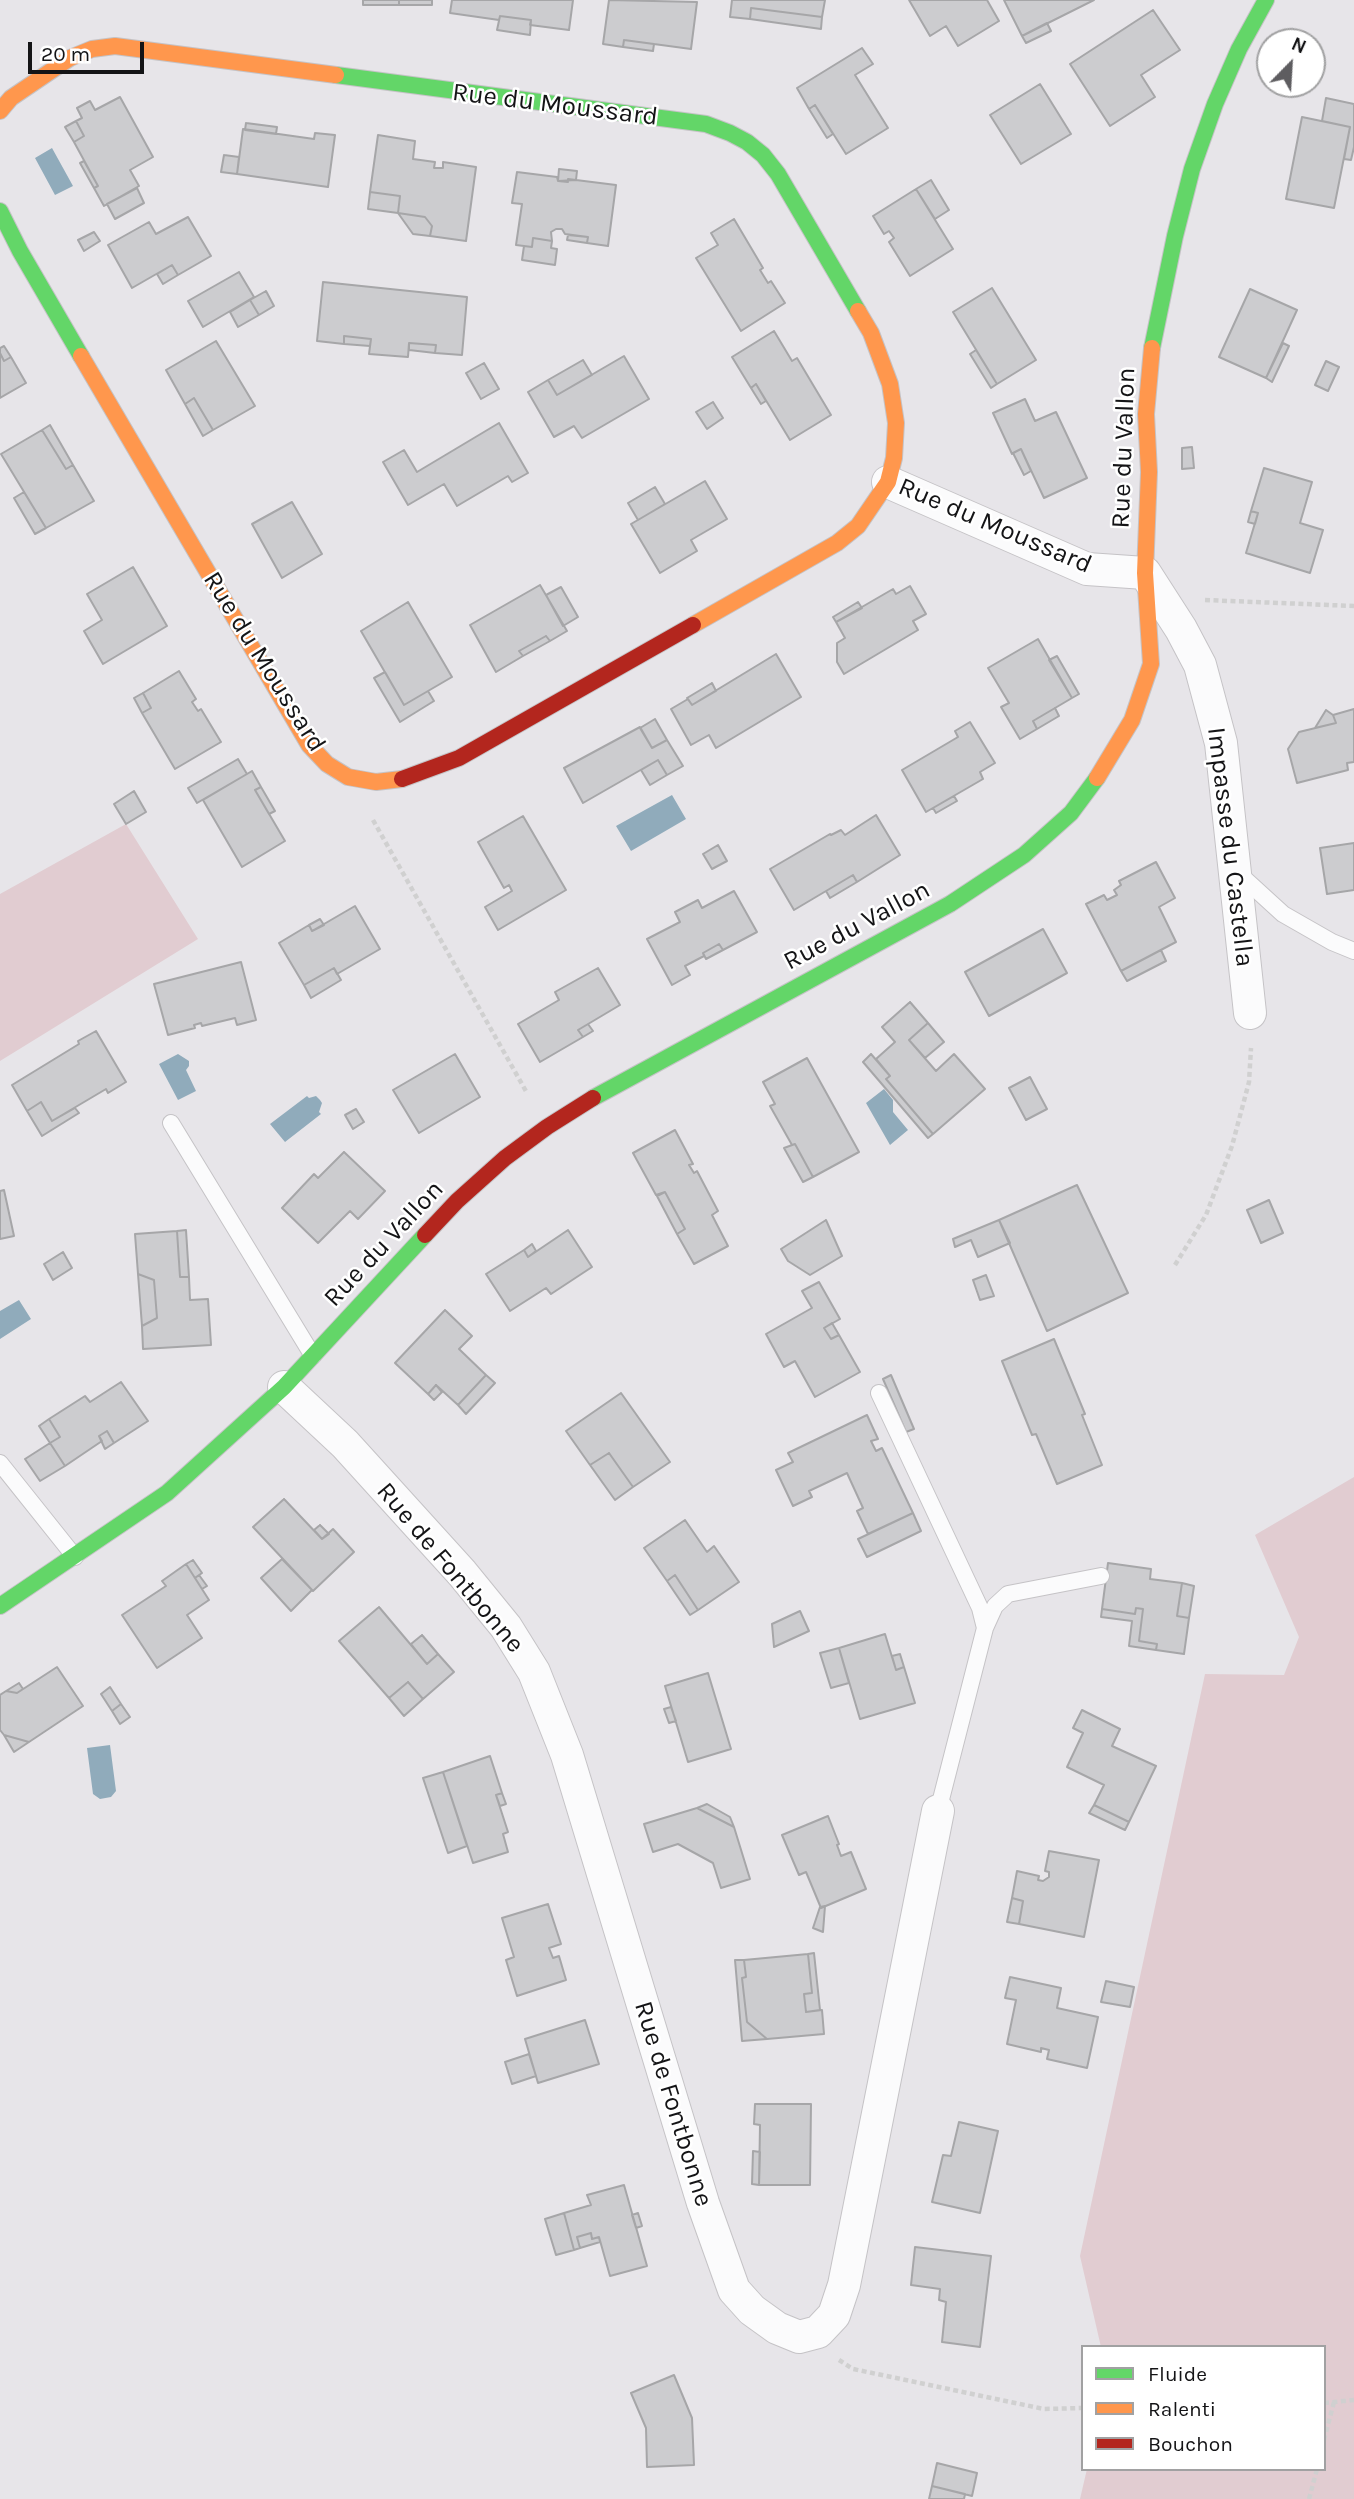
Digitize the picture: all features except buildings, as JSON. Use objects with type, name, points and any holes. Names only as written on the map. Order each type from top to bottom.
[{"type":"street","name":"Rue du Vallon","points":[[0,1606],[167,1493],[284,1387],[457,1200],[505,1158],[547,1127],[613,1086],[950,904],[1024,855],[1071,813],[1104,769],[1132,720],[1151,664],[1144,573],[1149,471],[1146,414],[1152,349],[1192,169],[1215,104],[1266,0]]},
{"type":"street","name":"Rue du Moussard","points":[[0,111],[11,99],[70,58],[92,49],[115,46],[706,124],[730,133],[764,155],[778,174],[872,333],[890,384],[895,423],[894,458],[888,482],[858,526],[837,543],[459,758],[403,779],[376,782],[348,777],[327,764],[309,746],[20,251],[0,211]]},
{"type":"street","name":"Rue du Moussard","points":[[888,482],[1087,569],[1144,573]]},
{"type":"street","name":"Impasse du Castella","points":[[1144,573],[1181,629],[1200,665],[1221,743],[1250,1013]]},
{"type":"street","name":"Rue de Fontbonne","points":[[284,1387],[345,1444],[462,1573],[506,1628],[534,1672],[567,1755],[703,2203],[734,2290],[752,2310],[777,2328],[799,2337]]},
{"type":"street","points":[[799,2337],[817,2332],[834,2315],[844,2285],[938,1811]]},
{"type":"lane","points":[[1235,870],[1283,914],[1332,942],[1354,951]]},
{"type":"lane","points":[[171,1123],[313,1356]]},
{"type":"lane","points":[[879,1392],[980,1608],[985,1628]]},
{"type":"lane","points":[[0,1463],[75,1557]]},
{"type":"lane","points":[[938,1811],[985,1628],[995,1606],[1008,1594],[1101,1576]]},
{"type":"path","points":[[1198,597],[1209,602],[1354,606]]},
{"type":"path","points":[[348,777],[547,1127]]},
{"type":"path","points":[[1175,1265],[1206,1215],[1232,1146],[1249,1082],[1252,1034],[1250,1013]]},
{"type":"path","points":[[799,2337],[853,2369],[1044,2409],[1081,2408]]},
{"type":"path","points":[[1326,2403],[1354,2400]]},
{"type":"path","points":[[1326,2433],[1334,2402]]},
{"type":"path","points":[[1309,2499],[1316,2471]]},
{"type":"shaded area","points":[[126,824],[198,939],[0,1061],[0,894]]},
{"type":"shaded area","points":[[1354,1477],[1354,2499],[1080,2499],[1087,2471],[1326,2471],[1326,2345],[1101,2345],[1080,2256],[1205,1674],[1284,1675],[1299,1637],[1255,1535]]},
{"type":"water","points":[[52,148],[73,186],[55,195],[35,158]]},
{"type":"water","points":[[672,795],[686,819],[631,851],[616,826]]},
{"type":"water","points":[[178,1054],[189,1061],[186,1070],[196,1091],[178,1100],[159,1064]]},
{"type":"water","points":[[884,1089],[893,1100],[893,1112],[908,1130],[890,1145],[866,1103]]},
{"type":"water","points":[[307,1096],[316,1096],[320,1100],[321,1114],[285,1142],[270,1124]]},
{"type":"water","points":[[19,1300],[31,1319],[0,1339],[0,1311]]},
{"type":"water","points":[[110,1745],[116,1791],[111,1797],[100,1799],[93,1794],[87,1748]]},
{"type":"traffic: fast","points":[[1152,348],[1192,169],[1215,104],[1239,49],[1266,0]]},
{"type":"traffic: fast","points":[[336,75],[706,124],[730,133],[763,155],[778,174],[858,311]]},
{"type":"traffic: fast","points":[[0,211],[81,356]]},
{"type":"traffic: fast","points":[[593,1098],[950,904],[1024,855],[1071,813],[1097,778]]},
{"type":"traffic: fast","points":[[0,1606],[167,1493],[284,1387],[425,1235]]},
{"type":"traffic: slow","points":[[0,111],[11,98],[70,58],[92,49],[115,46],[336,75]]},
{"type":"traffic: slow","points":[[693,625],[837,543],[858,526],[888,482],[894,458],[896,423],[890,384],[871,333],[858,311]]},
{"type":"traffic: slow","points":[[1097,778],[1132,720],[1151,664],[1145,573],[1149,472],[1146,414],[1152,348]]},
{"type":"traffic: slow","points":[[81,356],[309,745],[327,764],[348,777],[376,782],[402,779]]},
{"type":"traffic: jam","points":[[402,779],[459,758],[693,625]]},
{"type":"traffic: jam","points":[[425,1235],[457,1201],[505,1158],[593,1098]]}]
